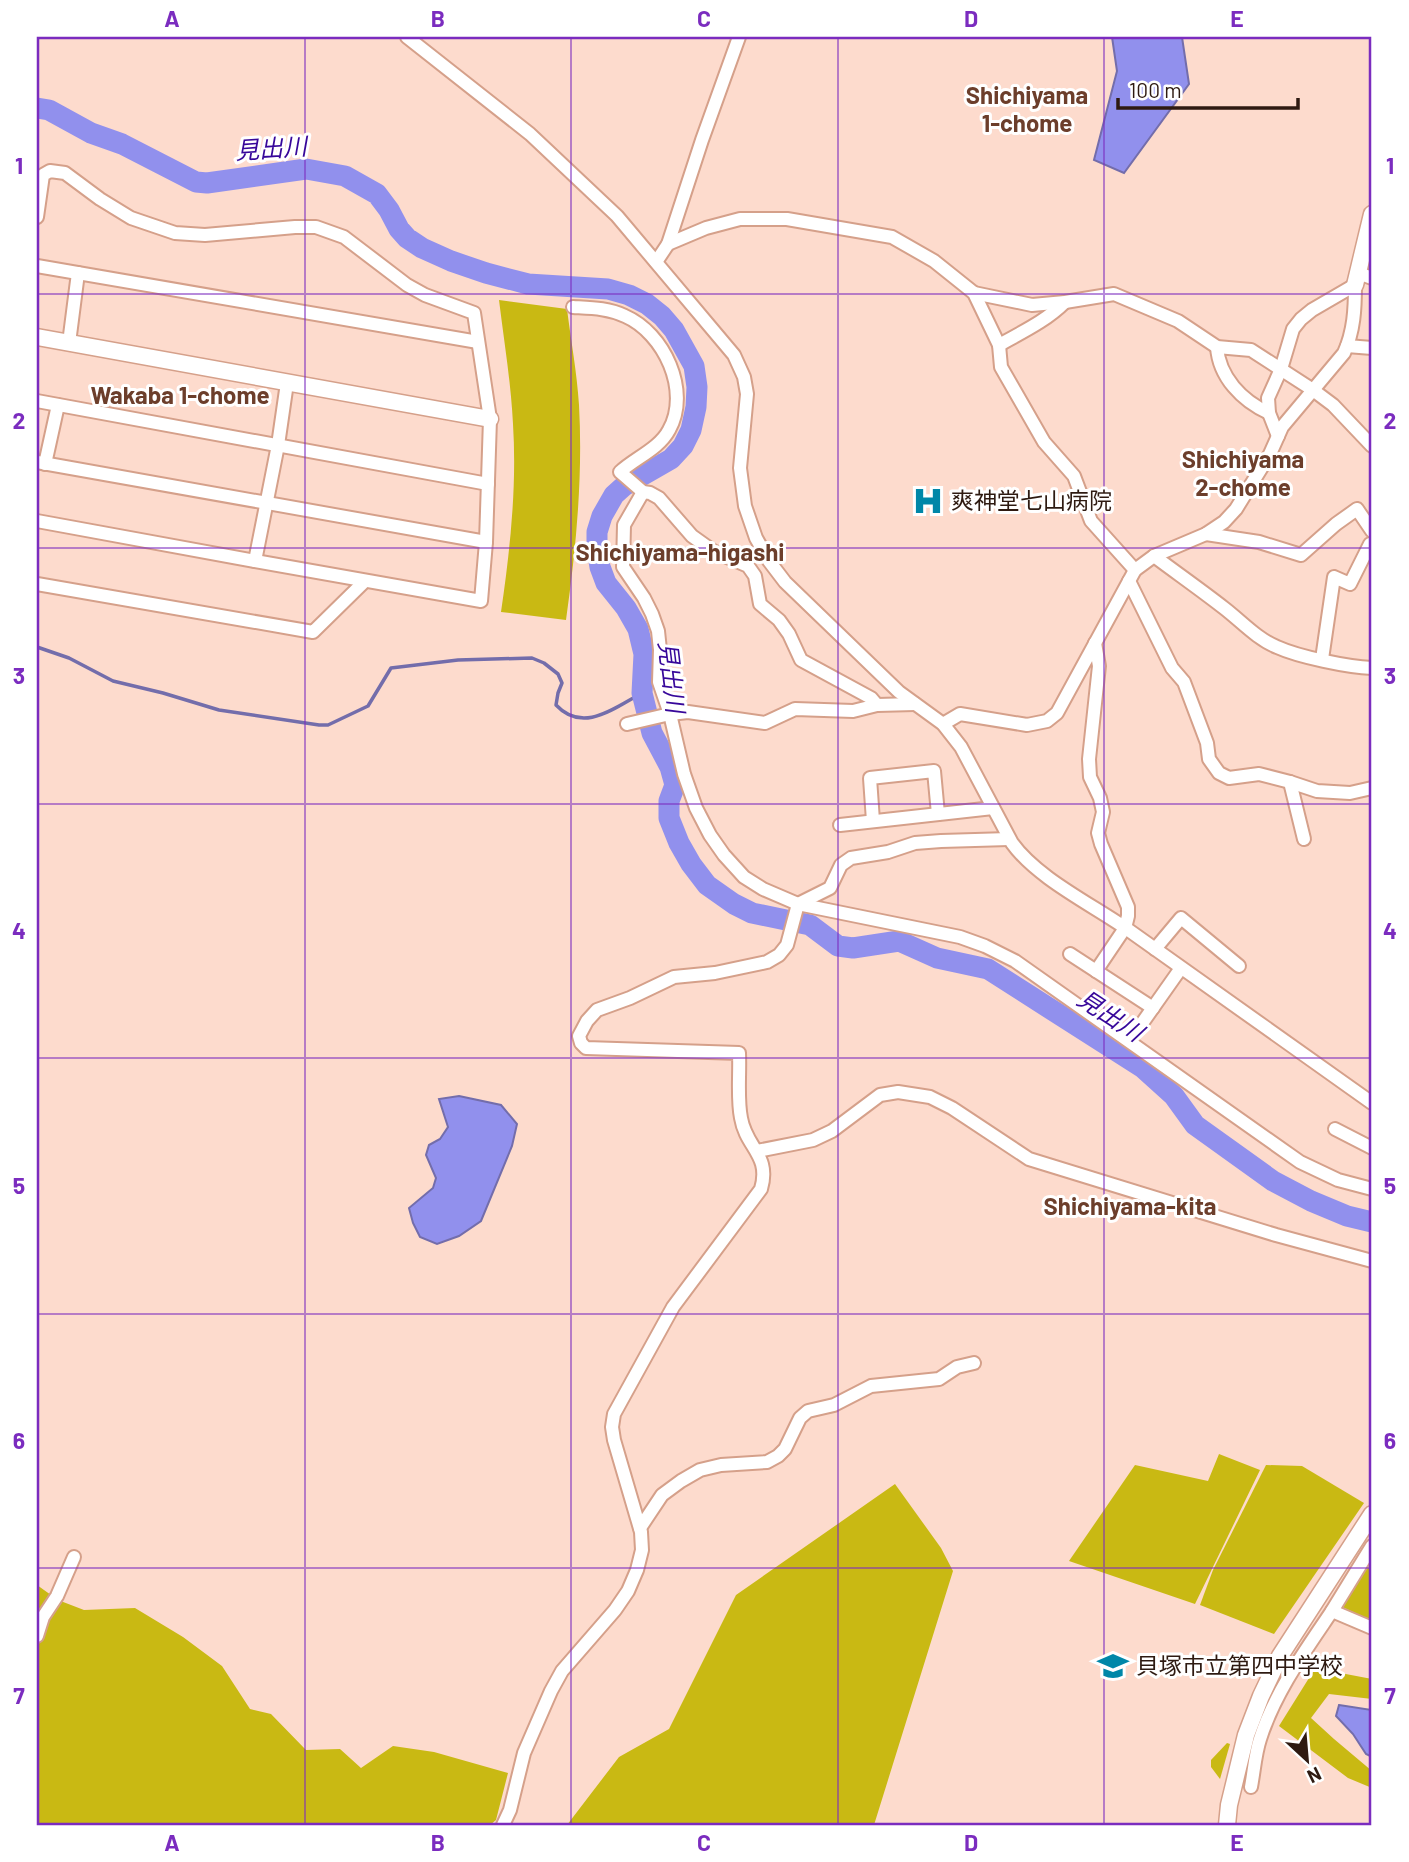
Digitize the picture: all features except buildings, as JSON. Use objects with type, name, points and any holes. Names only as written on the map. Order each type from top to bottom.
[{"type":"street","points":[[407,37],[530,134],[617,216],[734,355],[744,377],[747,394],[740,468],[745,506],[756,538],[769,561],[795,591],[899,692],[943,724],[961,747],[1009,839],[1021,856],[1037,870],[1125,928],[1372,1104]]},
{"type":"street","points":[[656,262],[668,244],[739,37]]},
{"type":"street","points":[[37,217],[43,175],[50,171],[65,173],[131,218],[175,233],[205,235],[295,227],[316,228],[344,237],[407,285],[425,295],[474,313],[490,419],[481,601],[37,521]]},
{"type":"street","points":[[943,724],[960,714],[1027,725],[1047,721],[1057,713],[1132,575],[1154,556],[1206,534],[1224,522],[1236,509],[1270,454],[1282,427],[1344,353],[1355,314],[1372,214]]},
{"type":"street","points":[[668,244],[706,228],[740,219],[787,219],[892,237],[934,261],[974,293],[999,345],[1001,367],[1044,442],[1074,476],[1091,521],[1132,575],[1172,668],[1184,682],[1207,743],[1209,759],[1219,773],[1229,778],[1259,774],[1317,791],[1350,793],[1372,788]]},
{"type":"street","points":[[37,266],[478,342]]},
{"type":"street","points":[[69,343],[78,273]]},
{"type":"street","points":[[1278,436],[1269,413],[1268,398],[1282,369],[1293,329],[1301,318],[1312,310],[1362,279]]},
{"type":"street","points":[[974,293],[1032,305],[1114,294],[1178,321],[1217,347],[1251,349],[1333,405],[1372,446]]},
{"type":"street","points":[[999,345],[1035,326],[1065,302]]},
{"type":"street","points":[[573,307],[609,310],[628,317],[658,341],[672,369],[676,401],[673,422],[668,432],[659,443],[620,472],[643,492],[659,498],[692,536],[713,551],[748,566],[755,576],[760,604],[779,620],[801,660],[854,687],[877,705]]},
{"type":"street","points":[[37,337],[490,419]]},
{"type":"street","points":[[1347,346],[1372,348]]},
{"type":"street","points":[[1217,347],[1218,361],[1225,375],[1254,407],[1269,413]]},
{"type":"street","points":[[255,561],[278,446],[287,383]]},
{"type":"street","points":[[37,401],[488,484]]},
{"type":"street","points":[[58,405],[41,463],[486,542]]},
{"type":"street","points":[[643,492],[624,525],[623,567],[644,598],[658,631],[659,682],[696,808],[710,835],[744,877],[763,889],[798,904],[960,937],[995,951],[1047,982],[1300,1162],[1338,1180],[1372,1189]]},
{"type":"street","points":[[1206,534],[1259,542],[1301,555],[1357,509],[1372,538],[1350,584],[1334,577],[1322,659]]},
{"type":"street","points":[[1154,556],[1276,647],[1362,668],[1372,668]]},
{"type":"street","points":[[752,572],[769,561]]},
{"type":"street","points":[[37,584],[313,632],[365,581]]},
{"type":"street","points":[[1095,643],[1099,666],[1089,759],[1090,777],[1100,798],[1102,811],[1098,833],[1101,844],[1128,907],[1125,928],[1097,971]]},
{"type":"street","points":[[627,724],[688,712],[765,723],[795,709],[853,711],[877,705],[915,704]]},
{"type":"street","points":[[873,821],[870,778],[934,771],[938,814]]},
{"type":"street","points":[[1290,782],[1304,839]]},
{"type":"street","points":[[840,825],[993,808]]},
{"type":"street","points":[[503,1825],[510,1810],[524,1753],[551,1690],[562,1671],[615,1610],[638,1570],[642,1550],[640,1528],[614,1440],[614,1415],[674,1307],[761,1189],[765,1177],[764,1165],[744,1130],[741,1117],[739,1053],[595,1050],[580,1043],[579,1036],[597,1010],[630,998],[674,976],[715,973],[767,962],[779,955],[787,945],[798,904],[830,888],[841,865],[851,858],[888,852],[915,843],[1009,839]]},
{"type":"street","points":[[1155,949],[1181,918],[1239,966]]},
{"type":"street","points":[[1070,954],[1153,1008]]},
{"type":"street","points":[[1138,1029],[1181,968]]},
{"type":"street","points":[[757,1151],[813,1140],[832,1130],[880,1095],[898,1092],[930,1097],[952,1108],[1029,1159],[1276,1235],[1372,1261]]},
{"type":"street","points":[[1335,1129],[1372,1147]]},
{"type":"street","points":[[640,1528],[662,1495],[700,1470],[721,1465],[767,1462],[778,1456],[785,1449],[800,1418],[808,1411],[834,1405],[871,1386],[939,1379],[957,1367],[974,1363]]},
{"type":"street","points":[[1251,1787],[1254,1734],[1261,1696],[1279,1656],[1372,1514]]},
{"type":"street","points":[[1227,1825],[1229,1805],[1254,1734],[1372,1546]]},
{"type":"street","points":[[37,1636],[43,1616],[57,1596],[74,1557]]},
{"type":"street","points":[[1332,1611],[1372,1628]]},
{"type":"shaded area","points":[[1112,37],[1182,37],[1189,84],[1124,173],[1094,160],[1117,71]]},
{"type":"shaded area","points":[[499,300],[567,309],[578,393],[580,459],[576,540],[566,620],[501,612],[512,518],[514,448],[511,393]]},
{"type":"shaded area","points":[[459,1096],[501,1105],[517,1124],[512,1146],[481,1221],[459,1236],[437,1244],[420,1237],[409,1208],[433,1188],[436,1178],[426,1155],[429,1145],[440,1139],[448,1127],[439,1099]]},
{"type":"shaded area","points":[[1219,1454],[1260,1470],[1195,1604],[1069,1561],[1135,1465],[1208,1481]]},
{"type":"shaded area","points":[[1266,1465],[1302,1466],[1364,1503],[1274,1634],[1200,1605],[1213,1570]]},
{"type":"shaded area","points":[[895,1484],[941,1548],[953,1571],[874,1825],[567,1825],[619,1757],[669,1729],[736,1595]]},
{"type":"shaded area","points":[[1366,1566],[1372,1570],[1370,1620],[1340,1606]]},
{"type":"shaded area","points":[[37,1585],[58,1600],[84,1610],[135,1608],[183,1637],[222,1666],[250,1709],[271,1714],[306,1750],[340,1749],[361,1768],[393,1746],[434,1752],[508,1773],[496,1820],[490,1825],[37,1825]]},
{"type":"shaded area","points":[[1314,1670],[1372,1679],[1372,1699],[1329,1694],[1311,1718],[1372,1771],[1372,1788],[1348,1778],[1279,1726]]},
{"type":"shaded area","points":[[1339,1705],[1372,1710],[1372,1757],[1366,1754],[1353,1734],[1336,1716]]},
{"type":"shaded area","points":[[1227,1743],[1230,1744],[1220,1779],[1211,1767],[1211,1760]]},
{"type":"waterway","name":"見出川","points":[[37,108],[49,110],[91,133],[122,144],[196,182],[207,183],[306,169],[345,176],[377,194],[407,238],[451,261],[528,284],[608,289],[629,295],[662,316],[674,330],[694,366],[697,387],[691,430],[683,446],[671,459],[624,486],[614,495],[602,516],[597,532],[597,548],[606,583],[626,608],[638,629],[644,654],[642,693],[652,733],[670,767],[675,785],[669,801],[669,818],[679,843],[707,885],[752,913],[810,925],[838,946],[853,948],[899,941],[937,958],[988,969],[1143,1068],[1174,1096],[1195,1125],[1273,1181],[1347,1216],[1372,1222]]},
{"type":"waterway","points":[[37,647],[69,658],[113,681],[219,710],[319,725],[328,725],[368,706],[391,668],[458,660],[532,658],[544,663],[558,674],[562,683],[556,705],[577,717],[599,716],[642,693]]},
{"type":"place","name":"爽神堂七山病院","points":[[928,501]]},
{"type":"place","name":"貝塚市立第四中学校","points":[[1113,1666]]},
{"type":"district","name":"Shichiyama 1-chome","points":[[1027,110]]},
{"type":"district","name":"Wakaba 1-chome","points":[[180,396]]},
{"type":"district","name":"Shichiyama 2-chome","points":[[1243,474]]},
{"type":"district","name":"Shichiyama-higashi","points":[[680,553]]},
{"type":"district","name":"Shichiyama-kita","points":[[1130,1207]]}]
